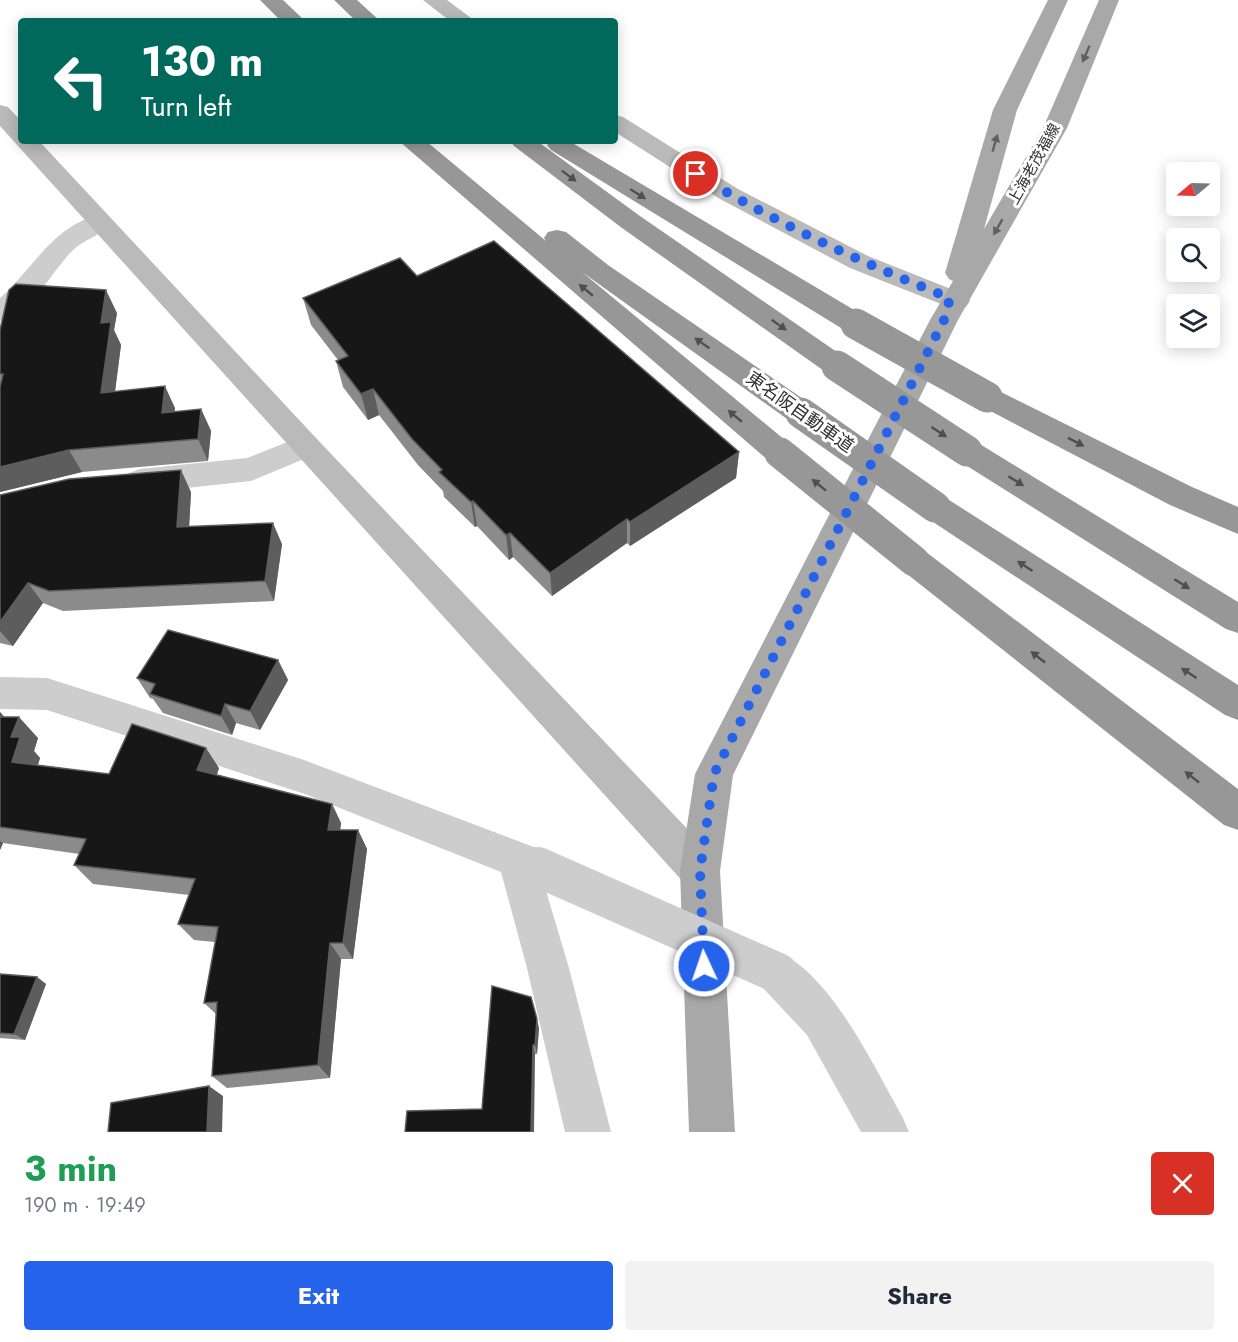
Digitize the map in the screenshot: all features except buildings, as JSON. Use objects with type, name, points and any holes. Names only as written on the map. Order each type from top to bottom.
[{"type":"highway","points":[[268,0],[282,18]]},
{"type":"highway","points":[[268,0],[290,18]]},
{"type":"highway","points":[[344,0],[366,18]]},
{"type":"highway","points":[[415,144],[780,453],[914,561],[1238,812]]},
{"type":"highway","name":"東名阪自動車道","points":[[439,144],[599,271],[935,507],[1238,704]]},
{"type":"highway","points":[[526,144],[631,222],[837,366],[1238,619]]},
{"type":"highway","points":[[557,144],[856,324],[987,396],[1182,496],[1238,521]]},
{"type":"main road","name":"上海老茂福線","points":[[950,306],[1005,110],[1058,0]]},
{"type":"main road","name":"上海老茂福線","points":[[712,1132],[700,871],[714,774],[950,306],[1055,128],[1109,0]]},
{"type":"street","points":[[433,0],[460,18]]},
{"type":"street","points":[[0,112],[18,132]]},
{"type":"street","points":[[618,124],[729,194],[950,306]]},
{"type":"street","points":[[29,144],[98,223],[700,871]]},
{"type":"street","points":[[0,312],[22,296],[62,246],[72,237],[98,223]]},
{"type":"street","points":[[113,482],[155,481],[251,469],[305,446]]},
{"type":"street","points":[[0,693],[47,694],[304,777],[527,863],[778,973],[822,1020],[886,1132]]},
{"type":"street","points":[[527,863],[548,968],[588,1132]]},
{"type":"route","points":[[696,174],[729,194],[859,261],[950,298],[944,320],[714,774],[700,871],[704,966]]}]
